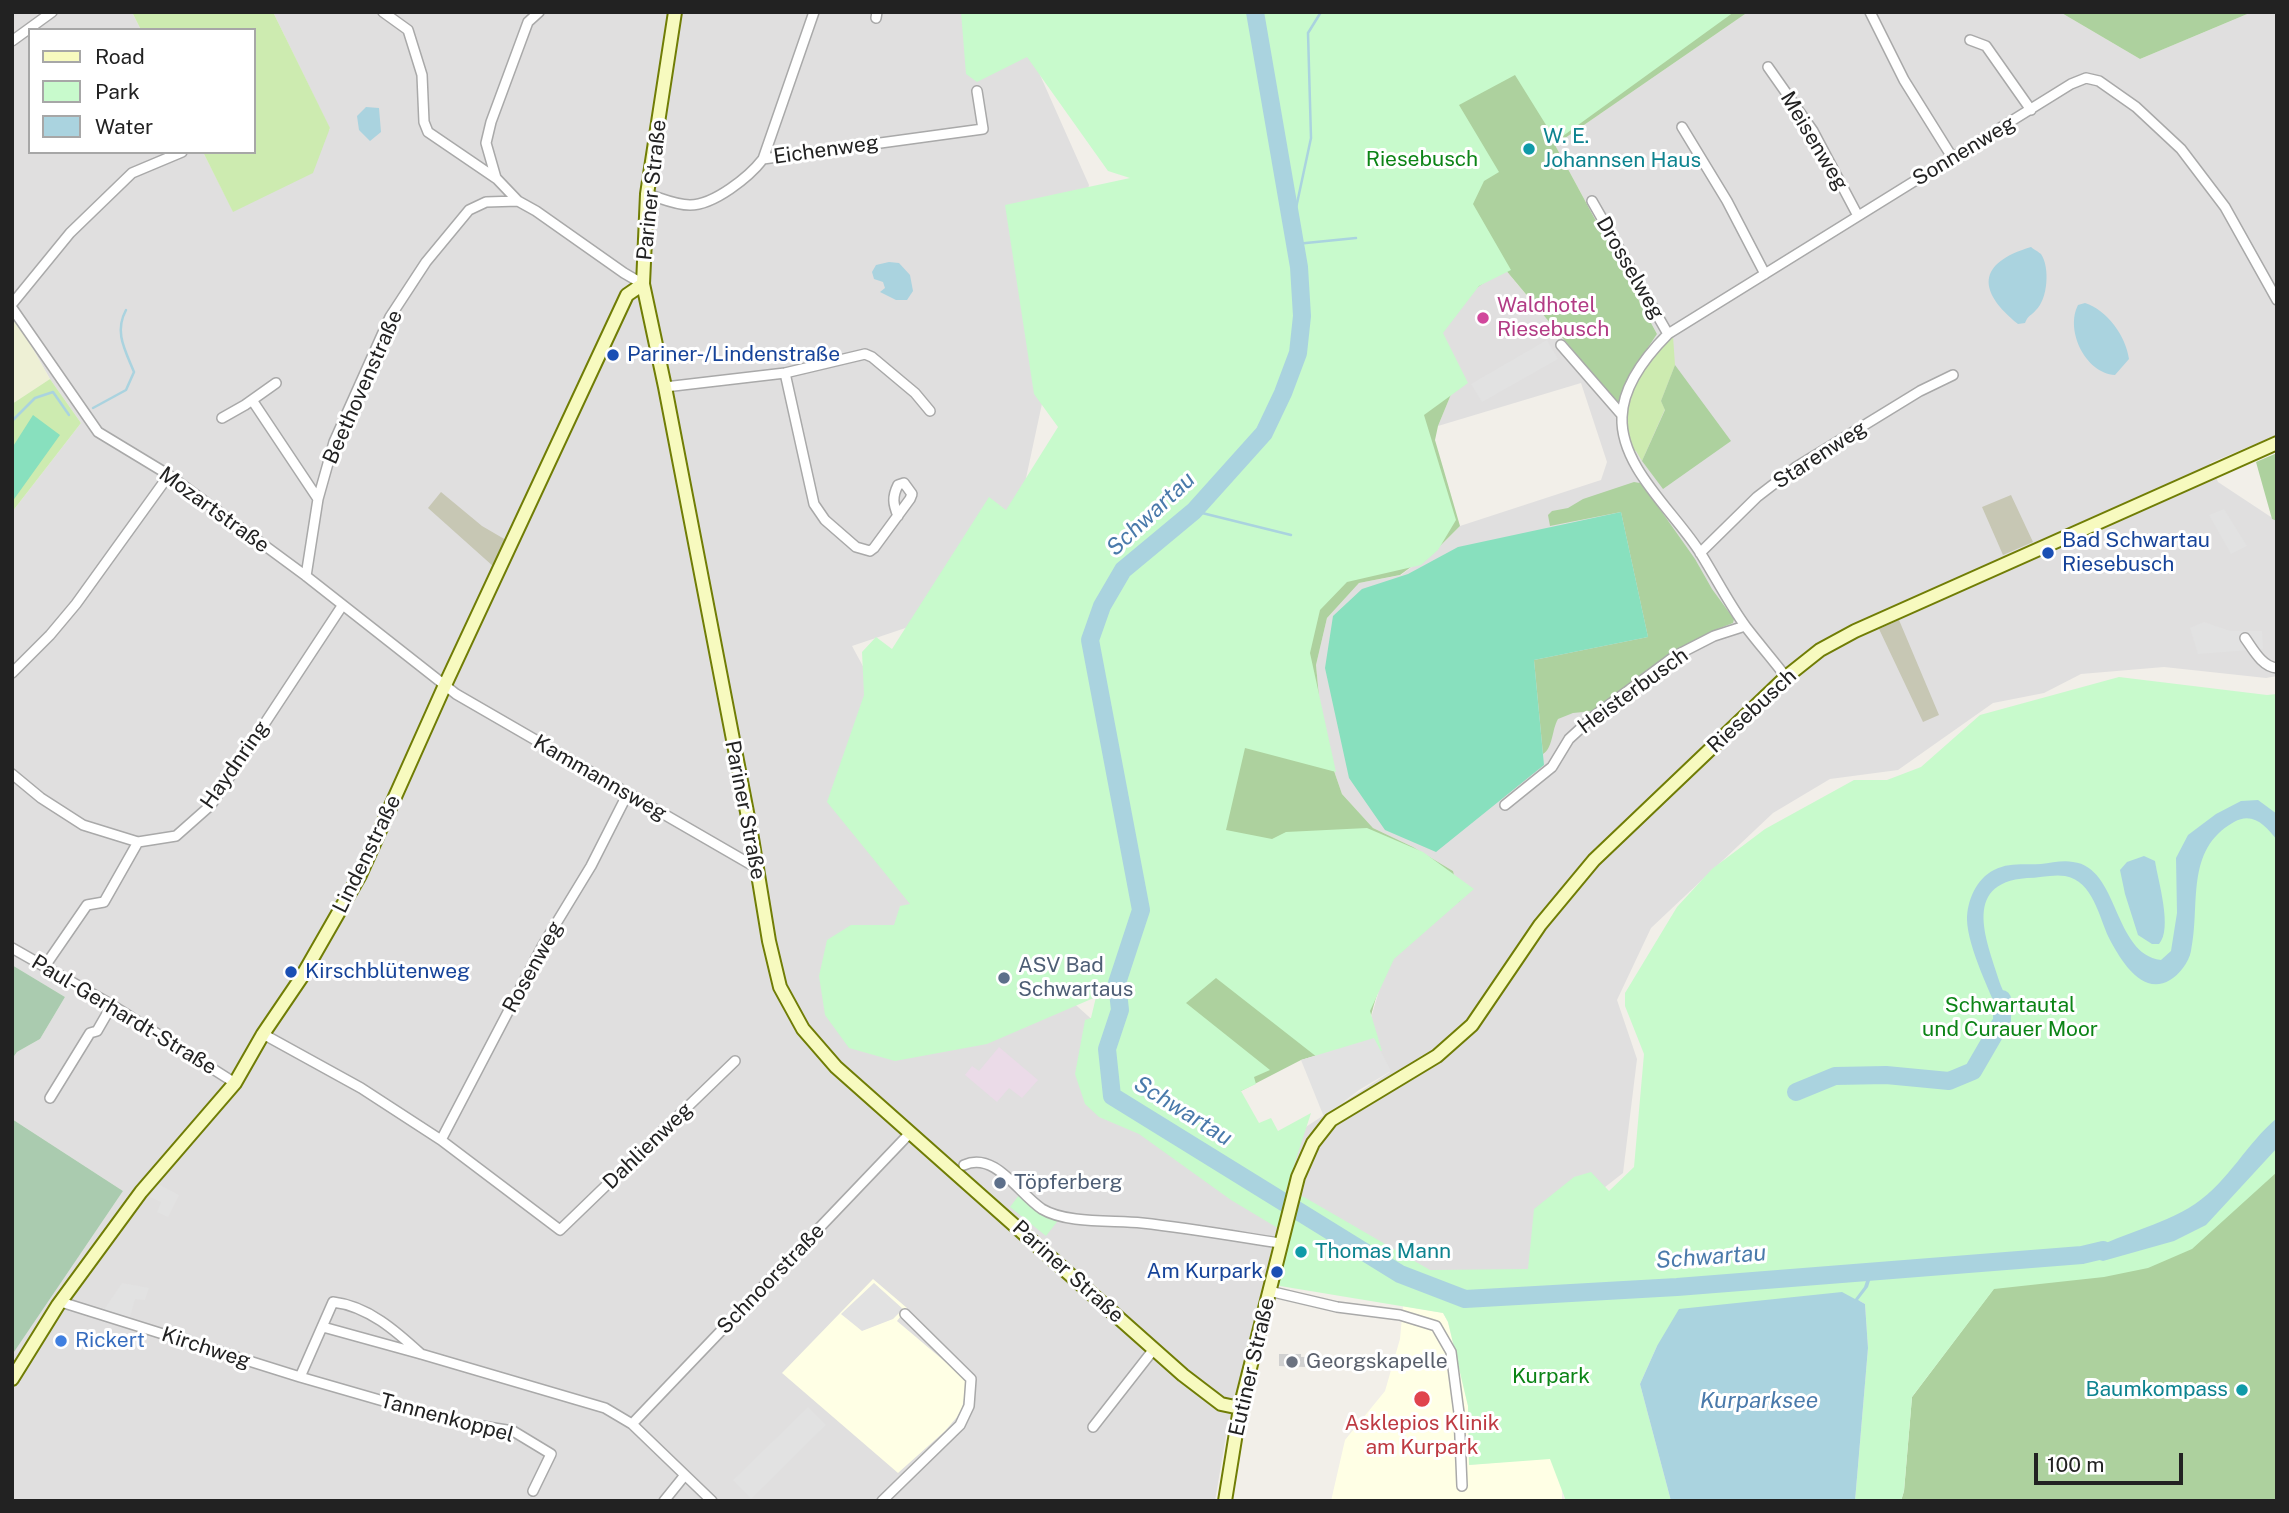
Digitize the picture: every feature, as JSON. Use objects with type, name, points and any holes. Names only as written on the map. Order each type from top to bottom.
[{"type":"street","points":[[30,28],[52,12]]},
{"type":"street","points":[[383,12],[408,30],[422,75],[424,122],[428,132],[497,179],[517,201],[536,211],[643,284]]},
{"type":"street","points":[[497,179],[486,143],[491,122],[528,22],[539,12]]},
{"type":"street","name":"Pariner Straße","points":[[675,12],[647,194],[643,284],[780,987],[803,1029],[836,1067],[1183,1375],[1221,1404],[1240,1408]]},
{"type":"street","points":[[763,159],[814,12]]},
{"type":"street","points":[[1870,12],[1905,80],[1952,157]]},
{"type":"street","points":[[12,41],[28,29]]},
{"type":"street","points":[[1970,40],[1986,46],[2031,110]]},
{"type":"street","name":"Meisenweg","points":[[1768,67],[1813,131],[1858,216]]},
{"type":"street","name":"Sonnenweg","points":[[1786,677],[1745,626],[1700,553],[1630,457],[1625,442],[1622,415],[1629,390],[1641,367],[1668,334],[2071,84],[2086,78],[2099,81],[2136,107],[2181,149],[2225,207],[2277,300]]},
{"type":"street","name":"Eichenweg","points":[[647,194],[681,204],[705,203],[747,176],[763,159],[983,129],[977,90]]},
{"type":"street","points":[[1682,127],[1727,201],[1765,274]]},
{"type":"street","points":[[12,306],[70,233],[131,173],[177,154]]},
{"type":"street","name":"Beethovenstraße","points":[[306,576],[318,499],[334,442],[390,317],[426,262],[469,210],[485,202],[517,201]]},
{"type":"street","name":"Drosselweg","points":[[1592,201],[1668,334]]},
{"type":"street","name":"Lindenstraße","points":[[12,1379],[61,1302],[141,1192],[235,1083],[263,1034],[301,978],[360,875],[445,685],[627,295],[643,284]]},
{"type":"street","name":"Mozartstraße","points":[[12,306],[98,432],[169,475],[306,576],[445,685]]},
{"type":"street","points":[[1561,345],[1622,415]]},
{"type":"street","points":[[665,387],[785,373],[864,354],[872,357],[915,393],[930,411]]},
{"type":"street","points":[[785,373],[814,504],[825,520],[856,547],[870,551],[898,516]]},
{"type":"street","name":"Starenweg","points":[[1700,553],[1757,497],[1797,467],[1920,391],[1953,375]]},
{"type":"street","points":[[222,418],[276,383]]},
{"type":"street","points":[[252,400],[318,499]]},
{"type":"street","name":"Riesebusch","points":[[1331,1120],[1437,1056],[1472,1025],[1539,925],[1594,860],[1786,677],[1820,650],[1855,631],[2277,443]]},
{"type":"street","points":[[12,673],[76,604],[169,475]]},
{"type":"street","name":"Haydnring","points":[[12,774],[41,798],[83,825],[138,842],[176,836],[211,805],[342,606]]},
{"type":"street","name":"Heisterbusch","points":[[1505,805],[1552,767],[1569,739],[1594,716],[1675,656],[1714,636],[1745,626]]},
{"type":"street","points":[[2245,638],[2258,657],[2271,668],[2277,668]]},
{"type":"street","name":"Kammannsweg","points":[[445,685],[627,795],[757,868]]},
{"type":"street","name":"Rosenweg","points":[[441,1140],[543,945],[591,866],[627,795]]},
{"type":"street","points":[[45,966],[87,905],[104,902],[138,842]]},
{"type":"street","name":"Paul-Gerhardt-Straße","points":[[12,948],[113,1005],[235,1083]]},
{"type":"street","points":[[50,1098],[90,1032],[97,1031],[113,1005]]},
{"type":"street","points":[[263,1034],[361,1088],[441,1140]]},
{"type":"street","name":"Dahlienweg","points":[[441,1140],[560,1230],[734,1061]]},
{"type":"street","name":"Eutiner Straße","points":[[1225,1501],[1240,1408],[1279,1243],[1304,1159],[1312,1143],[1331,1120]]},
{"type":"street","name":"Schnoorstraße","points":[[632,1424],[910,1133]]},
{"type":"street","points":[[964,1165],[974,1160],[987,1162],[1042,1209],[1061,1217],[1142,1223],[1279,1243]]},
{"type":"street","points":[[1269,1291],[1337,1307],[1406,1317],[1436,1326],[1446,1339],[1451,1352],[1460,1413],[1462,1486]]},
{"type":"street","name":"Kirchweg","points":[[61,1302],[300,1377]]},
{"type":"street","points":[[300,1377],[333,1302],[351,1304],[395,1330],[421,1354]]},
{"type":"street","points":[[881,1501],[960,1425],[969,1406],[971,1379],[905,1314]]},
{"type":"street","points":[[323,1327],[605,1408],[632,1424],[712,1501]]},
{"type":"street","points":[[1093,1427],[1154,1349]]},
{"type":"street","name":"Tannenkoppel","points":[[300,1377],[456,1422],[513,1431],[551,1454],[533,1491]]},
{"type":"street","points":[[664,1501],[685,1475]]},
{"type":"shaded area","points":[[12,12],[132,12],[140,28],[28,28],[28,154],[204,154],[233,211],[330,129],[273,12],[975,12],[1032,57],[1089,185],[1020,506],[944,615],[852,646],[1019,954],[1283,1191],[1295,1134],[1390,1072],[1368,1028],[1381,984],[1399,945],[1453,871],[1413,847],[1373,828],[1342,794],[1323,739],[1316,665],[1327,618],[1359,583],[1401,575],[1441,545],[1460,526],[1601,480],[1607,462],[1581,383],[1438,426],[1452,392],[1440,333],[1463,298],[1503,267],[1618,404],[1637,364],[1657,334],[1555,145],[1748,12],[2060,12],[2140,59],[2252,12],[2277,12],[2277,435],[2210,463],[2218,482],[2277,521],[2277,676],[2266,678],[2164,667],[2081,674],[2044,693],[1993,703],[1898,770],[1830,779],[1773,813],[1651,928],[1617,1000],[1637,1059],[1623,1173],[1554,1227],[1555,1296],[1268,1284],[1227,1430],[1215,1501],[12,1501],[12,1355],[123,1191],[12,1119],[12,1059],[17,1052],[40,1039],[65,997],[12,965],[12,512],[81,423],[50,379],[12,312]]},
{"type":"shaded area","points":[[12,312],[50,379],[12,404]]},
{"type":"shaded area","points":[[1547,340],[1558,359],[1482,402],[1471,384]]},
{"type":"shaded area","points":[[441,492],[482,526],[506,540],[494,567],[428,508]]},
{"type":"shaded area","points":[[2011,495],[2033,542],[2003,555],[1982,507]]},
{"type":"shaded area","points":[[2224,509],[2247,546],[2231,554],[2209,515]]},
{"type":"shaded area","points":[[1899,620],[1939,715],[1923,722],[1879,629]]},
{"type":"shaded area","points":[[2204,622],[2230,631],[2262,631],[2263,649],[2198,654],[2190,628]]},
{"type":"shaded area","points":[[12,965],[65,997],[40,1039],[17,1052],[12,1059]]},
{"type":"shaded area","points":[[1374,1038],[1391,1071],[1359,1090],[1324,1117],[1301,1060]]},
{"type":"shaded area","points":[[999,1047],[1038,1080],[1022,1098],[1009,1088],[997,1102],[965,1075],[972,1066],[979,1071]]},
{"type":"shaded area","points":[[12,1119],[123,1191],[12,1355]]},
{"type":"shaded area","points":[[156,1183],[179,1195],[168,1217],[157,1212],[161,1202],[150,1197]]},
{"type":"shaded area","points":[[873,1279],[907,1308],[897,1321],[968,1381],[962,1408],[957,1417],[898,1473],[782,1373]]},
{"type":"shaded area","points":[[122,1283],[149,1288],[145,1300],[135,1299],[130,1317],[103,1311]]},
{"type":"shaded area","points":[[874,1283],[903,1309],[893,1319],[862,1331],[841,1314]]},
{"type":"shaded area","name":"Asklepios Klinik am Kurpark","points":[[1403,1306],[1443,1313],[1448,1322],[1468,1406],[1469,1465],[1550,1458],[1562,1487],[1562,1501],[1331,1501],[1345,1440],[1385,1391],[1400,1339]]},
{"type":"shaded area","name":"Georgskapelle","points":[[1279,1354],[1301,1354],[1301,1357],[1305,1357],[1305,1367],[1279,1366]]},
{"type":"shaded area","points":[[808,1407],[826,1425],[751,1499],[733,1480]]},
{"type":"green space","points":[[132,12],[273,12],[330,128],[313,173],[233,212],[204,154],[256,154],[256,28],[140,28]]},
{"type":"green space","name":"Schwartautal und Curauer Moor","points":[[961,12],[1734,12],[1556,141],[1515,75],[1459,105],[1499,172],[1484,181],[1473,204],[1511,270],[1479,286],[1443,333],[1468,383],[1424,415],[1456,520],[1438,550],[1421,565],[1347,582],[1320,610],[1310,653],[1336,772],[1245,748],[1226,830],[1272,839],[1286,832],[1367,828],[1423,852],[1474,889],[1394,959],[1370,1011],[1382,1051],[1347,1051],[1322,1061],[1216,978],[1186,1003],[1270,1070],[1254,1077],[1256,1084],[1241,1091],[1259,1123],[1271,1118],[1278,1131],[1311,1113],[1285,1193],[1304,1197],[1430,1270],[1528,1269],[1534,1209],[1574,1177],[1591,1172],[1609,1191],[1634,1167],[1644,1054],[1625,1006],[1625,993],[1677,907],[1712,869],[1765,829],[1854,780],[1887,780],[1921,767],[1980,715],[2119,677],[2277,694],[2277,1172],[2192,1249],[2148,1268],[2104,1277],[1994,1289],[1912,1397],[1901,1501],[1855,1501],[1868,1348],[1865,1304],[1860,1301],[1657,1346],[1640,1384],[1671,1501],[1566,1501],[1550,1459],[1469,1465],[1468,1406],[1448,1322],[1443,1313],[1268,1284],[1281,1230],[1231,1200],[1139,1134],[1099,1117],[1085,1104],[1075,1074],[1085,1020],[1091,1018],[1096,997],[987,1044],[895,1061],[849,1048],[825,1015],[819,976],[827,940],[851,925],[894,925],[900,906],[910,904],[827,802],[864,695],[862,652],[876,637],[892,649],[989,497],[1006,510],[1058,427],[1034,394],[1005,205],[1130,178],[1108,171],[1027,57],[977,82],[966,74]]},
{"type":"green space","name":"Riesebusch","points":[[1300,12],[1748,12],[1555,145],[1657,334],[1637,364],[1620,403],[1618,404],[1504,268],[1463,298],[1440,333],[1452,392],[1435,440],[1460,526],[1441,545],[1400,575],[1359,583],[1327,618],[1316,665],[1323,739],[1342,794],[1373,828],[1413,847],[1453,871],[1460,901],[1398,947],[1378,992],[1370,1019],[1368,1040],[1301,1060],[1241,1091],[1176,1007]]},
{"type":"green space","points":[[2060,12],[2252,12],[2140,59]]},
{"type":"green space","points":[[1673,336],[1675,365],[1661,401],[1665,409],[1642,461],[1636,451],[1631,449],[1626,424],[1627,406],[1642,372],[1657,351]]},
{"type":"green space","points":[[1675,365],[1731,441],[1663,489],[1642,461],[1665,410],[1661,401]]},
{"type":"green space","points":[[50,379],[81,423],[12,512],[12,404]]},
{"type":"green space","points":[[33,415],[60,435],[12,502],[12,448]]},
{"type":"green space","points":[[2277,453],[2277,521],[2272,519],[2256,462]]},
{"type":"green space","points":[[1634,482],[1645,488],[1695,559],[1734,619],[1733,623],[1671,653],[1593,711],[1573,713],[1558,719],[1549,747],[1543,754],[1534,660],[1648,637],[1621,512],[1550,526],[1548,515],[1583,499]]},
{"type":"green space","points":[[1621,512],[1648,637],[1534,660],[1544,765],[1436,852],[1385,830],[1349,778],[1325,668],[1333,616],[1362,589],[1408,574],[1458,547]]},
{"type":"green space","points":[[2277,1148],[2277,1501],[1901,1501],[1912,1397],[2007,1271]]},
{"type":"green space","points":[[1019,1195],[1039,1209],[1060,1218],[1046,1236],[1010,1207]]},
{"type":"water","points":[[366,107],[379,108],[381,132],[370,141],[359,130],[357,116]]},
{"type":"water","points":[[2031,247],[2041,254],[2044,260],[2047,275],[2045,291],[2036,310],[2025,323],[2018,324],[1995,300],[1989,279],[1992,270],[2000,261]]},
{"type":"water","points":[[899,263],[910,275],[913,291],[907,300],[896,300],[880,292],[885,288],[883,282],[874,279],[872,272],[876,265]]},
{"type":"water","points":[[2085,303],[2108,318],[2124,342],[2129,359],[2115,375],[2095,367],[2080,349],[2074,326],[2075,315],[2078,305]]},
{"type":"water","points":[[2258,800],[2277,814],[2277,840],[2264,825],[2247,818],[2234,822],[2218,834],[2201,863],[2190,955],[2177,975],[2160,984],[2141,980],[2126,965],[2109,938],[2089,892],[2075,879],[2065,876],[2027,878],[2006,882],[1992,891],[1985,903],[1984,918],[1990,952],[2008,1004],[2002,1021],[1986,985],[1968,931],[1969,905],[1982,879],[2000,867],[2017,864],[2069,861],[2088,867],[2108,894],[2133,943],[2145,954],[2161,960],[2171,951],[2177,913],[2176,858],[2188,835],[2216,814],[2241,801]]},
{"type":"water","points":[[2144,856],[2155,861],[2163,904],[2165,928],[2159,944],[2152,944],[2138,935],[2120,870],[2127,862]]},
{"type":"water","points":[[2277,1118],[2277,1148],[2206,1225],[2174,1241],[2103,1261],[2082,1255],[2110,1241],[2168,1219],[2195,1204],[2218,1185]]},
{"type":"water","name":"Kurparksee","points":[[1873,1271],[1868,1287],[1858,1300],[1865,1304],[1868,1348],[1855,1501],[1671,1501],[1640,1384],[1657,1346],[1679,1309],[1842,1292],[1855,1299],[1864,1287],[1869,1272]]},
{"type":"waterway","name":"Schwartau","points":[[1255,12],[1299,267],[1302,316],[1298,353],[1264,433],[1194,511],[1123,570],[1102,606],[1090,640],[1141,910],[1117,983],[1120,1010],[1107,1049],[1112,1096],[1400,1274],[1465,1299],[1677,1287],[2082,1255],[2103,1250]]},
{"type":"waterway","points":[[1293,222],[1311,138],[1308,33],[1321,12]]},
{"type":"waterway","points":[[1296,244],[1356,238]]},
{"type":"waterway","points":[[93,408],[126,390],[134,372],[124,349],[121,333],[126,310]]},
{"type":"waterway","points":[[12,421],[35,398],[53,392],[69,415]]},
{"type":"waterway","points":[[1194,511],[1291,535]]},
{"type":"waterway","points":[[1796,1092],[1835,1076],[1886,1075],[1949,1081],[1973,1071],[2002,1021],[2002,999]]},
{"type":"place","name":"W. E. Johannsen Haus","points":[[1529,149]]},
{"type":"place","name":"Waldhotel Riesebusch","points":[[1483,318]]},
{"type":"place","name":"Pariner-/Lindenstraße","points":[[613,355]]},
{"type":"place","name":"Bad Schwartau Riesebusch","points":[[2048,553]]},
{"type":"place","name":"Kirschblütenweg","points":[[291,972]]},
{"type":"place","name":"ASV Bad Schwartaus","points":[[1004,978]]},
{"type":"place","name":"Töpferberg","points":[[1000,1183]]},
{"type":"place","name":"Thomas Mann","points":[[1301,1252]]},
{"type":"place","name":"Am Kurpark","points":[[1277,1272]]},
{"type":"place","name":"Rickert","points":[[61,1341]]},
{"type":"place","name":"Georgskapelle","points":[[1292,1362]]},
{"type":"place","name":"Baumkompass","points":[[2242,1390]]},
{"type":"place","name":"Asklepios Klinik am Kurpark","points":[[1422,1399]]},
{"type":"park label","name":"Kurpark","points":[[1551,1377]]}]
